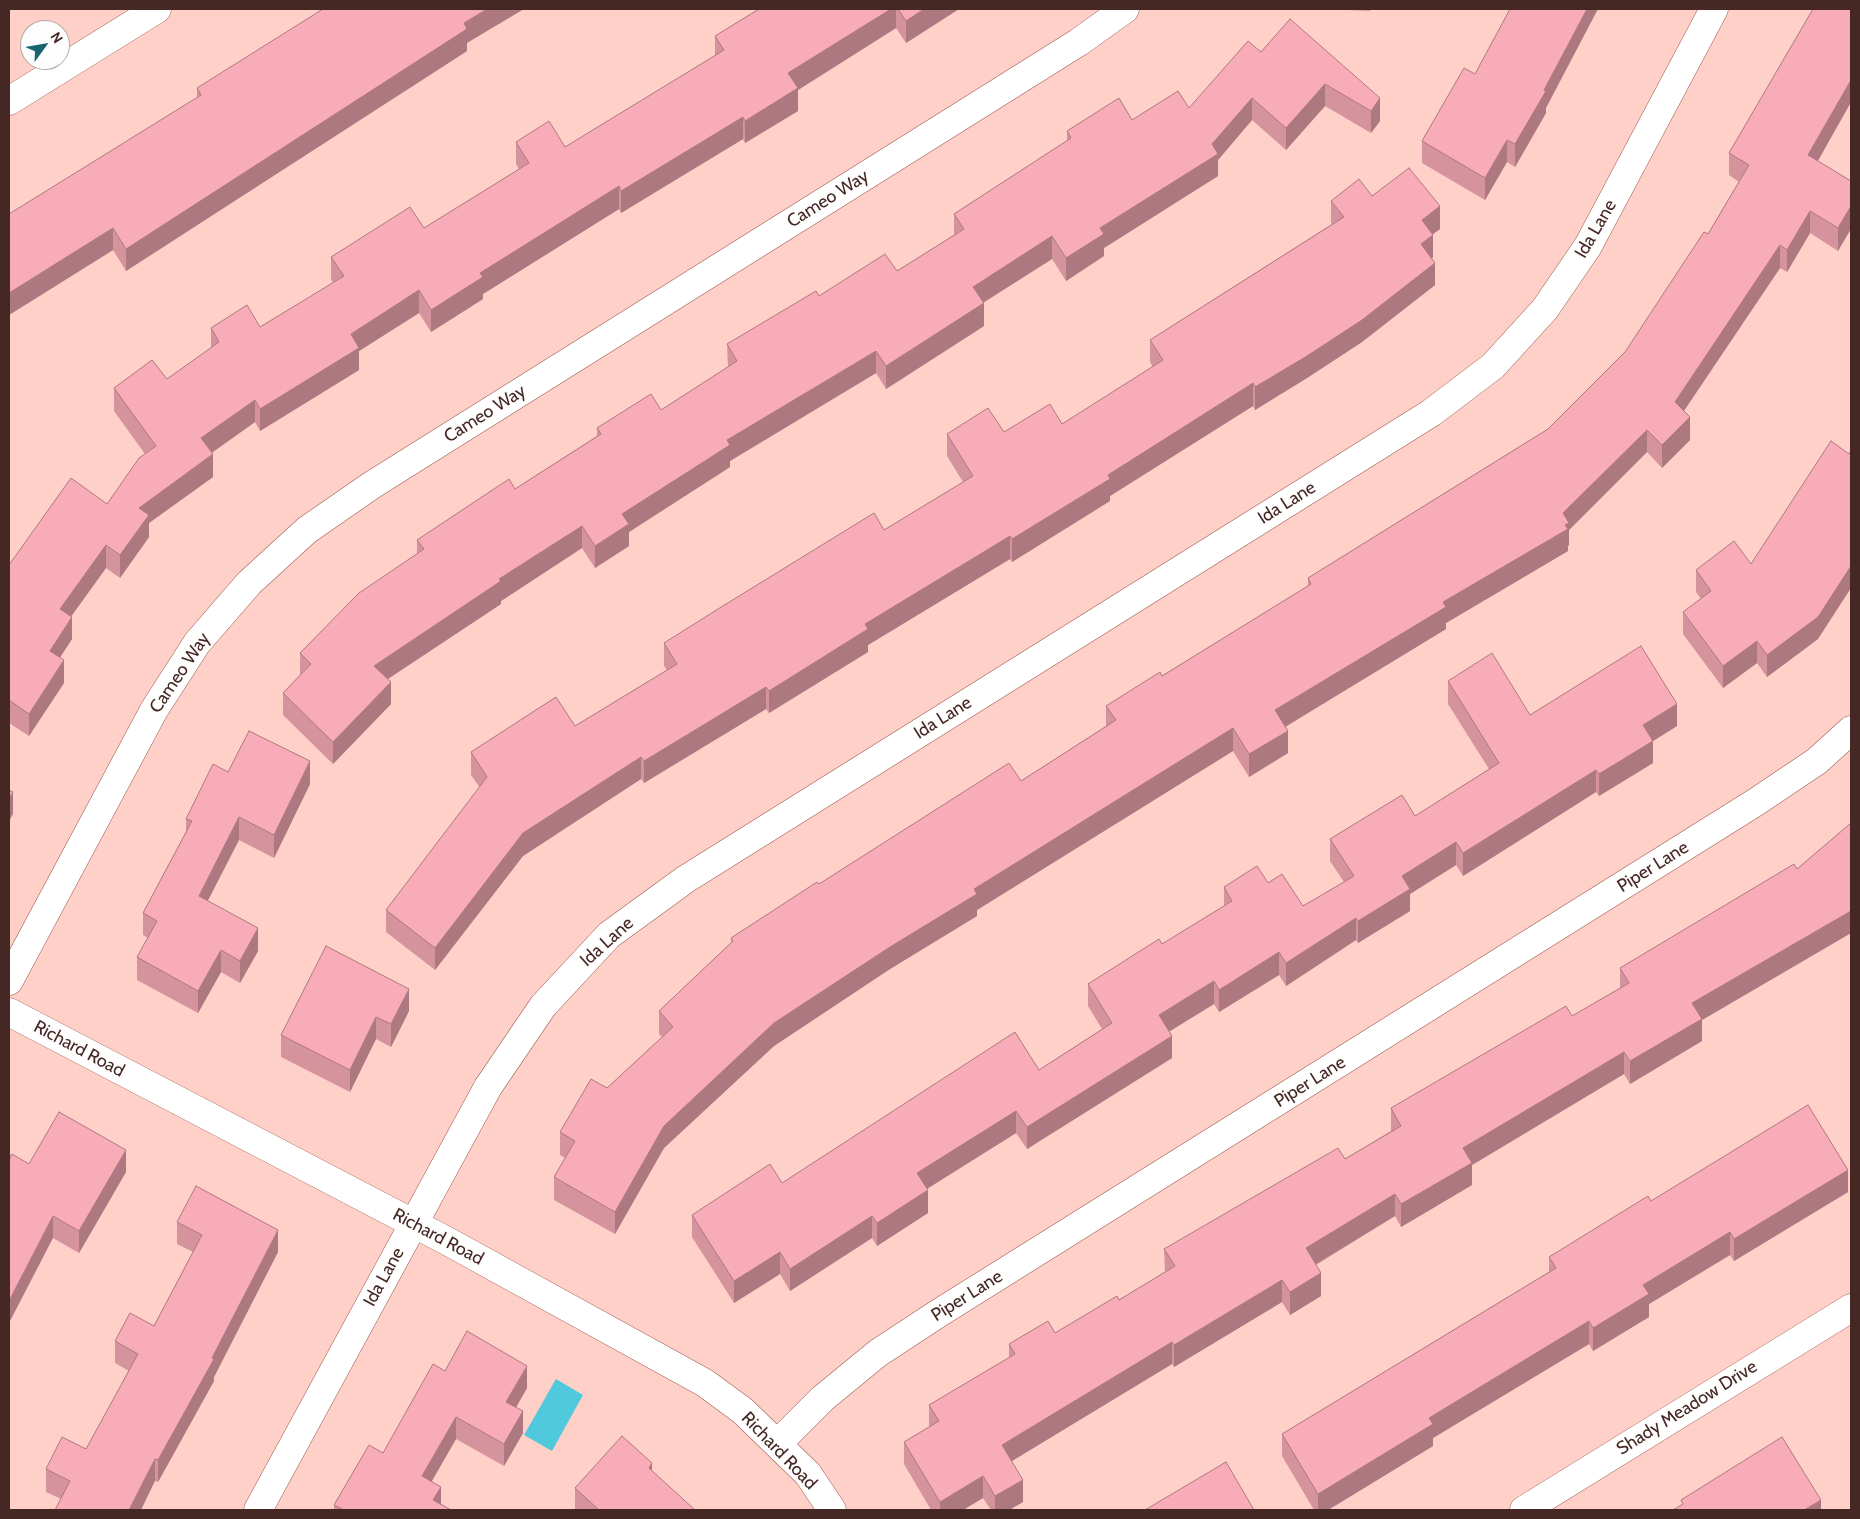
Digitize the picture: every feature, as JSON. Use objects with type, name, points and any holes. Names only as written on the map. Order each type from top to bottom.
[{"type":"street","points":[[9,101],[156,9]]},
{"type":"street","name":"Cameo Way","points":[[9,981],[154,710],[197,643],[249,583],[307,530],[372,485],[1079,42],[1125,9]]},
{"type":"street","name":"Ida Lane","points":[[258,1510],[488,1087],[543,1006],[609,935],[686,879],[1431,413],[1493,366],[1545,309],[1588,246],[1714,9]]},
{"type":"street","name":"Piper Lane","points":[[777,1444],[822,1400],[893,1343],[1756,802],[1817,761],[1851,730]]},
{"type":"street","name":"Richard Road","points":[[9,1012],[414,1224],[705,1383],[743,1411],[808,1474],[832,1510]]},
{"type":"street","name":"Shady Meadow Drive","points":[[1524,1510],[1851,1308]]},
{"type":"water","points":[[556,1379],[583,1395],[552,1451],[524,1435]]},
{"type":"building","points":[[323,9],[487,9],[464,23],[467,29],[126,249],[113,228],[9,293],[9,214],[201,95],[197,88]]},
{"type":"building","points":[[759,9],[891,9],[788,73],[798,88],[745,121],[743,117],[621,191],[619,186],[480,273],[483,277],[431,310],[419,290],[351,334],[359,348],[260,409],[255,400],[201,438],[213,454],[139,508],[149,515],[120,555],[106,545],[60,609],[72,617],[50,651],[64,660],[29,714],[9,700],[9,565],[71,478],[107,504],[139,458],[156,446],[114,388],[152,360],[167,379],[219,342],[211,328],[247,305],[260,327],[344,276],[331,257],[410,207],[424,228],[529,163],[516,142],[549,121],[565,147],[724,50],[715,36]]},
{"type":"building","points":[[898,9],[924,9],[906,21]]},
{"type":"building","points":[[1510,9],[1587,9],[1544,90],[1546,91],[1515,144],[1507,140],[1485,178],[1422,141],[1464,68],[1475,74]]},
{"type":"building","points":[[1813,9],[1851,9],[1851,80],[1808,155],[1851,181],[1851,206],[1838,228],[1810,211],[1787,250],[1780,245],[1675,402],[1690,417],[1662,445],[1647,430],[1563,513],[1569,523],[1565,525],[1568,529],[1443,602],[1446,607],[1275,710],[1288,731],[1249,754],[1233,728],[974,889],[977,894],[890,947],[774,1023],[664,1126],[615,1212],[554,1177],[575,1141],[560,1132],[591,1079],[607,1088],[673,1027],[659,1011],[733,941],[731,938],[817,882],[819,884],[1009,763],[1021,781],[1116,720],[1106,706],[1160,672],[1162,676],[1311,584],[1308,578],[1548,429],[1625,352],[1704,232],[1708,234],[1749,165],[1729,153]]},
{"type":"building","points":[[1290,19],[1380,98],[1371,111],[1325,84],[1286,128],[1252,98],[1212,144],[1218,154],[1100,228],[1104,234],[1066,258],[1052,236],[973,287],[984,303],[886,366],[876,351],[727,440],[730,445],[622,514],[629,524],[595,546],[582,526],[499,579],[501,581],[374,666],[391,682],[333,742],[283,693],[311,664],[300,653],[359,593],[424,549],[417,540],[509,479],[515,489],[601,434],[597,428],[651,394],[661,410],[737,361],[727,344],[816,291],[819,296],[885,254],[897,271],[964,229],[954,214],[1071,138],[1067,131],[1119,98],[1132,120],[1178,91],[1189,108],[1248,41],[1261,52]]},
{"type":"building","points":[[1409,168],[1440,206],[1422,220],[1433,235],[1421,244],[1435,263],[1362,320],[1255,387],[1253,383],[1108,475],[1110,479],[1012,539],[1010,536],[865,624],[868,629],[769,691],[766,687],[644,761],[641,757],[523,833],[435,948],[386,910],[487,777],[471,752],[556,697],[575,726],[677,664],[664,643],[874,513],[884,530],[973,476],[947,434],[988,408],[1004,432],[1050,404],[1062,424],[1163,360],[1150,340],[1344,217],[1331,201],[1359,179],[1372,196]]},
{"type":"building","points":[[1831,441],[1849,454],[1851,450],[1851,566],[1818,617],[1767,655],[1757,641],[1723,666],[1683,612],[1711,591],[1696,570],[1734,541],[1751,564]]},
{"type":"building","points":[[1641,646],[1677,704],[1643,725],[1653,741],[1599,774],[1596,770],[1463,853],[1456,842],[1402,876],[1410,889],[1358,921],[1356,918],[1286,963],[1279,952],[1219,990],[1214,981],[1159,1015],[1172,1036],[1027,1127],[1016,1111],[917,1173],[928,1190],[877,1223],[872,1216],[790,1269],[780,1252],[734,1281],[692,1215],[770,1164],[782,1183],[1015,1032],[1039,1070],[1112,1023],[1088,984],[1159,939],[1162,944],[1232,901],[1224,887],[1257,866],[1268,883],[1282,874],[1303,906],[1354,876],[1330,839],[1402,795],[1415,816],[1499,763],[1448,681],[1492,653],[1530,715]]},
{"type":"building","points":[[249,731],[310,761],[274,835],[239,817],[199,896],[258,928],[240,961],[221,950],[198,991],[137,957],[157,921],[143,913],[192,821],[186,819],[213,764],[228,772]]},
{"type":"building","points":[[9,790],[13,792],[9,798]]},
{"type":"building","points":[[1851,823],[1851,911],[1692,1003],[1702,1019],[1630,1061],[1624,1052],[1463,1148],[1472,1163],[1401,1204],[1395,1194],[1306,1248],[1321,1273],[1290,1292],[1282,1280],[1174,1345],[1172,1342],[1002,1445],[1023,1480],[995,1496],[983,1476],[940,1502],[904,1442],[939,1421],[929,1405],[1015,1354],[1009,1344],[1048,1321],[1055,1333],[1117,1296],[1119,1300],[1175,1266],[1164,1249],[1338,1148],[1345,1159],[1401,1126],[1391,1108],[1566,1006],[1572,1016],[1629,983],[1620,968],[1794,864],[1797,869]]},
{"type":"building","points":[[326,946],[409,989],[391,1024],[376,1017],[350,1070],[281,1035]]},
{"type":"building","points":[[1808,1105],[1848,1170],[1734,1239],[1730,1232],[1643,1285],[1649,1294],[1593,1328],[1589,1321],[1429,1418],[1433,1424],[1318,1494],[1282,1434],[1556,1268],[1549,1257],[1648,1196],[1651,1201]]},
{"type":"building","points":[[59,1112],[126,1150],[79,1231],[53,1216],[9,1301],[9,1160],[12,1154],[29,1164]]},
{"type":"building","points":[[196,1186],[278,1230],[212,1358],[214,1359],[158,1460],[155,1459],[129,1510],[55,1510],[70,1481],[46,1469],[62,1437],[86,1449],[138,1354],[115,1341],[130,1313],[154,1326],[202,1235],[177,1222]]},
{"type":"building","points":[[467,1331],[527,1366],[506,1402],[523,1411],[504,1444],[456,1417],[422,1476],[441,1487],[433,1500],[451,1510],[344,1510],[334,1505],[369,1445],[383,1453],[433,1364],[445,1371]]},
{"type":"building","points":[[622,1436],[652,1463],[649,1468],[695,1510],[599,1510],[575,1488]]},
{"type":"building","points":[[1782,1437],[1821,1500],[1804,1510],[1673,1510],[1683,1504],[1681,1500]]},
{"type":"building","points":[[1226,1462],[1254,1510],[1145,1510]]}]
